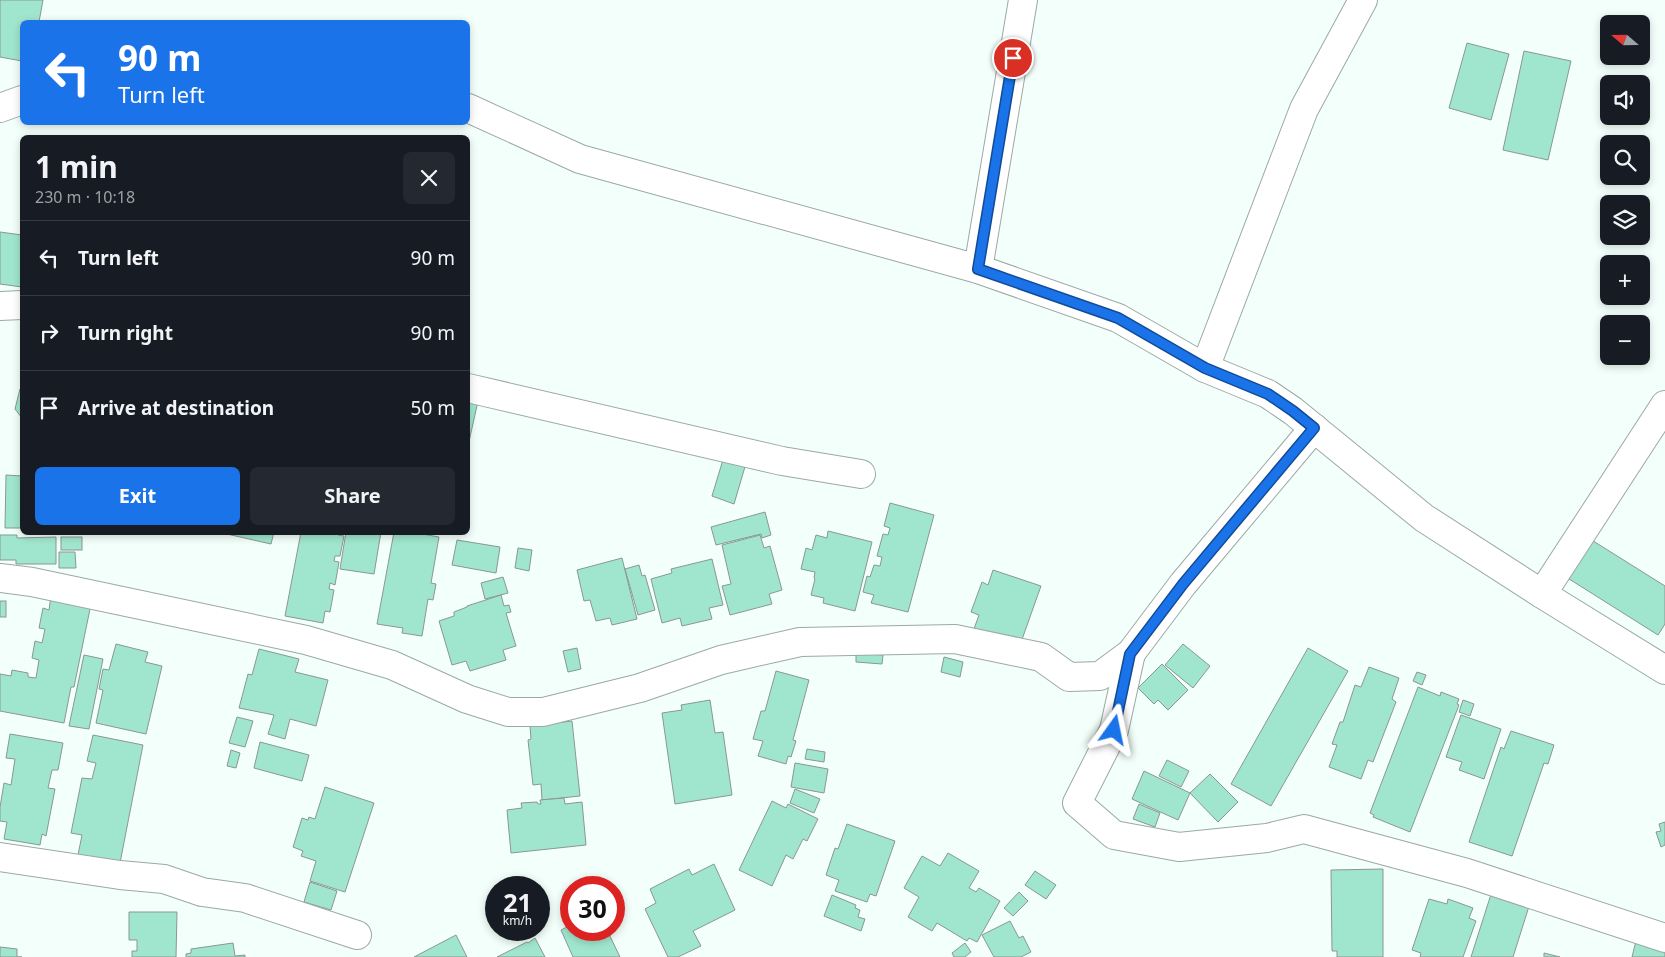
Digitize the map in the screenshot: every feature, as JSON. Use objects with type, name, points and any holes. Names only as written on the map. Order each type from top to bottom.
[{"type":"street","points":[[978,269],[1023,0]]},
{"type":"street","points":[[1205,368],[1304,108],[1363,0]]},
{"type":"street","points":[[0,108],[20,101]]},
{"type":"street","points":[[470,109],[580,159],[978,269],[1118,318],[1205,368],[1268,394],[1293,411],[1424,518],[1665,670]]},
{"type":"street","points":[[0,306],[20,305]]},
{"type":"street","points":[[470,388],[782,461],[861,474]]},
{"type":"street","points":[[1542,594],[1665,405]]},
{"type":"street","points":[[0,578],[32,582],[306,640],[392,666],[468,699],[508,712],[543,712],[640,688],[721,660],[800,642],[955,639],[1041,657],[1069,676],[1100,676],[1130,654],[1183,584],[1314,428]]},
{"type":"street","points":[[1130,654],[1114,730],[1077,803],[1114,835],[1179,846],[1267,838],[1304,829],[1467,873],[1665,938]]},
{"type":"street","points":[[0,856],[120,875],[164,879],[202,892],[245,898],[357,935]]},
{"type":"building","points":[[0,0],[43,0],[39,20],[20,20],[20,61],[0,57]]},
{"type":"building","points":[[1467,43],[1509,54],[1491,120],[1449,108]]},
{"type":"building","points":[[1524,51],[1571,61],[1548,160],[1503,150]]},
{"type":"building","points":[[0,232],[20,235],[20,287],[0,284]]},
{"type":"building","points":[[20,389],[20,415],[15,409]]},
{"type":"building","points":[[470,399],[478,401],[470,437]]},
{"type":"building","points":[[725,453],[747,460],[734,504],[712,496]]},
{"type":"building","points":[[6,475],[20,476],[20,528],[5,528]]},
{"type":"building","points":[[890,503],[934,515],[908,612],[871,603],[874,595],[863,592],[867,576],[870,577],[874,565],[880,566],[882,557],[877,556],[883,534],[888,535],[890,528],[884,526]]},
{"type":"building","points":[[765,512],[771,535],[762,538],[761,534],[716,545],[711,527]]},
{"type":"building","points":[[828,531],[872,542],[855,611],[823,603],[824,598],[811,595],[815,572],[801,569],[806,548],[812,550],[816,535],[827,538]]},
{"type":"building","points":[[0,535],[17,535],[17,538],[56,537],[56,564],[16,564],[16,560],[0,560]]},
{"type":"building","points":[[231,535],[273,535],[271,544]]},
{"type":"building","points":[[300,535],[344,536],[340,556],[335,556],[334,561],[339,562],[335,585],[330,583],[329,589],[334,590],[330,612],[325,611],[323,623],[285,616]]},
{"type":"building","points":[[346,535],[380,535],[374,574],[340,569]]},
{"type":"building","points":[[393,535],[428,535],[439,537],[431,583],[436,584],[433,600],[428,599],[422,636],[402,633],[403,628],[377,624]]},
{"type":"building","points":[[760,535],[764,548],[770,546],[782,590],[769,594],[772,604],[730,615],[722,586],[731,584],[722,545]]},
{"type":"building","points":[[61,537],[82,537],[82,550],[61,550]]},
{"type":"building","points":[[1590,539],[1665,586],[1665,624],[1658,635],[1566,577]]},
{"type":"building","points":[[457,540],[500,547],[496,573],[452,565]]},
{"type":"building","points":[[518,548],[532,550],[529,571],[515,568]]},
{"type":"building","points":[[59,552],[75,552],[76,568],[59,568]]},
{"type":"building","points":[[622,558],[637,619],[612,625],[610,618],[596,621],[590,600],[584,601],[577,570]]},
{"type":"building","points":[[712,559],[723,605],[709,608],[712,619],[682,626],[680,618],[662,623],[651,579],[672,573],[671,569]]},
{"type":"building","points":[[639,565],[642,576],[645,575],[655,610],[638,615],[625,569]]},
{"type":"building","points":[[993,570],[1041,586],[1020,645],[974,629],[979,615],[971,612],[982,582],[988,585]]},
{"type":"building","points":[[503,577],[508,593],[485,599],[481,583]]},
{"type":"building","points":[[501,595],[504,606],[509,605],[511,612],[506,613],[516,646],[503,650],[506,660],[470,671],[466,661],[452,665],[439,621],[454,616],[454,612],[467,606]]},
{"type":"building","points":[[51,596],[91,604],[74,687],[71,687],[64,723],[0,711],[0,674],[11,676],[12,670],[28,673],[28,677],[36,678],[39,660],[32,658],[35,641],[42,643],[45,629],[39,628],[43,608],[49,610]]},
{"type":"building","points":[[0,601],[6,601],[6,617],[0,617]]},
{"type":"building","points":[[116,644],[148,652],[145,662],[162,666],[146,734],[96,723],[103,690],[99,689],[103,669],[109,670]]},
{"type":"building","points":[[1183,644],[1210,666],[1193,688],[1165,665]]},
{"type":"building","points":[[577,648],[581,669],[568,672],[563,651]]},
{"type":"building","points":[[1308,648],[1348,671],[1271,806],[1231,784]]},
{"type":"building","points":[[259,649],[299,659],[295,672],[328,680],[316,726],[290,719],[285,739],[268,734],[274,715],[239,708],[248,674],[252,675]]},
{"type":"building","points":[[856,653],[883,655],[882,664],[856,662]]},
{"type":"building","points":[[84,655],[103,659],[89,729],[69,726]]},
{"type":"building","points":[[944,657],[963,662],[960,677],[941,672]]},
{"type":"building","points":[[1162,664],[1188,690],[1168,710],[1158,700],[1154,704],[1138,688]]},
{"type":"building","points":[[1369,667],[1399,678],[1392,699],[1396,702],[1373,762],[1368,760],[1361,779],[1329,767],[1337,745],[1332,744],[1340,722],[1343,722],[1355,685],[1361,687]]},
{"type":"building","points":[[776,671],[809,680],[793,740],[796,741],[791,757],[788,756],[786,764],[758,756],[763,741],[753,739],[761,711],[765,711]]},
{"type":"building","points":[[1417,672],[1426,675],[1422,685],[1413,681]]},
{"type":"building","points":[[1418,687],[1440,696],[1441,692],[1459,699],[1457,704],[1459,705],[1410,832],[1373,817],[1374,815],[1370,813]]},
{"type":"building","points":[[710,700],[715,733],[723,732],[732,795],[675,804],[662,713],[682,710],[681,705]]},
{"type":"building","points":[[1463,700],[1474,704],[1470,716],[1459,712]]},
{"type":"building","points":[[1461,715],[1501,729],[1484,779],[1459,770],[1462,762],[1446,757]]},
{"type":"building","points":[[237,717],[253,721],[245,747],[229,743]]},
{"type":"building","points":[[572,721],[580,796],[542,800],[541,784],[533,785],[528,740],[531,739],[530,726]]},
{"type":"building","points":[[1511,731],[1554,745],[1548,764],[1544,763],[1512,856],[1469,842],[1501,747],[1504,749]]},
{"type":"building","points":[[10,734],[63,743],[58,770],[52,770],[48,788],[55,789],[46,836],[42,834],[40,845],[4,839],[7,822],[0,821],[0,807],[4,783],[11,785],[15,759],[6,758]]},
{"type":"building","points":[[93,735],[143,745],[119,868],[77,860],[82,835],[71,833],[82,778],[92,779],[96,763],[87,761]]},
{"type":"building","points":[[260,742],[309,755],[302,781],[254,768]]},
{"type":"building","points":[[807,749],[825,752],[824,762],[805,759]]},
{"type":"building","points":[[231,750],[240,753],[236,768],[227,766]]},
{"type":"building","points":[[1167,760],[1189,771],[1181,787],[1159,776]]},
{"type":"building","points":[[795,763],[828,769],[824,793],[791,787]]},
{"type":"building","points":[[1144,771],[1190,793],[1178,820],[1132,799]]},
{"type":"building","points":[[1210,774],[1238,802],[1218,822],[1190,793]]},
{"type":"building","points":[[325,787],[374,803],[345,892],[310,881],[316,861],[301,856],[303,851],[293,847],[302,818],[308,820],[309,817],[315,819]]},
{"type":"building","points":[[795,789],[820,799],[814,813],[790,803]]},
{"type":"building","points":[[564,798],[565,804],[582,802],[586,845],[511,853],[507,810],[522,808],[521,803],[537,802],[541,804],[540,800]]},
{"type":"building","points":[[772,801],[786,808],[788,804],[818,819],[807,841],[803,839],[793,859],[786,855],[772,886],[739,870]]},
{"type":"building","points":[[1139,804],[1160,813],[1155,827],[1133,819]]},
{"type":"building","points":[[1665,822],[1665,845],[1661,847],[1656,832],[1661,831],[1659,824]]},
{"type":"building","points":[[847,824],[895,841],[876,896],[870,894],[867,902],[835,891],[839,880],[826,875],[835,848],[838,849]]},
{"type":"building","points":[[948,853],[979,871],[969,888],[976,892],[979,888],[1000,901],[977,942],[969,938],[967,941],[937,923],[932,931],[908,917],[919,897],[904,888],[922,856],[940,866]]},
{"type":"building","points":[[714,864],[735,910],[693,931],[701,946],[678,957],[668,957],[645,909],[656,903],[650,889],[689,869],[692,875]]},
{"type":"building","points":[[1383,869],[1383,957],[1337,957],[1337,951],[1332,951],[1331,870]]},
{"type":"building","points":[[1035,871],[1056,885],[1046,899],[1025,885]]},
{"type":"building","points":[[310,882],[337,891],[331,910],[304,902]]},
{"type":"building","points":[[1493,888],[1531,900],[1513,957],[1471,957]]},
{"type":"building","points":[[1019,892],[1028,901],[1013,916],[1004,908]]},
{"type":"building","points":[[832,895],[856,905],[855,908],[860,910],[858,917],[865,919],[861,931],[824,916]]},
{"type":"building","points":[[1429,899],[1447,904],[1448,899],[1473,908],[1469,918],[1476,921],[1463,957],[1420,957],[1421,953],[1412,950]]},
{"type":"building","points":[[129,912],[177,912],[176,957],[132,957],[132,951],[137,951],[137,940],[129,940]]},
{"type":"building","points":[[1010,921],[1019,938],[1023,936],[1031,952],[1021,957],[994,957],[982,935]]},
{"type":"building","points":[[456,935],[467,957],[414,957]]},
{"type":"building","points":[[537,941],[545,957],[497,957],[527,942]]},
{"type":"building","points":[[566,941],[612,941],[620,957],[573,957]]},
{"type":"building","points":[[1636,941],[1665,949],[1665,957],[1632,957]]},
{"type":"building","points":[[233,943],[235,956],[245,955],[245,957],[186,957],[186,954],[191,953],[191,949]]},
{"type":"building","points":[[965,943],[971,952],[965,957],[954,957],[952,953]]},
{"type":"building","points":[[0,947],[17,949],[17,957],[0,957]]},
{"type":"building","points":[[1544,953],[1560,957],[1544,957]]},
{"type":"route","points":[[1013,58],[978,269],[1118,318],[1205,368],[1268,394],[1314,428],[1183,584],[1130,654],[1114,730]]}]
